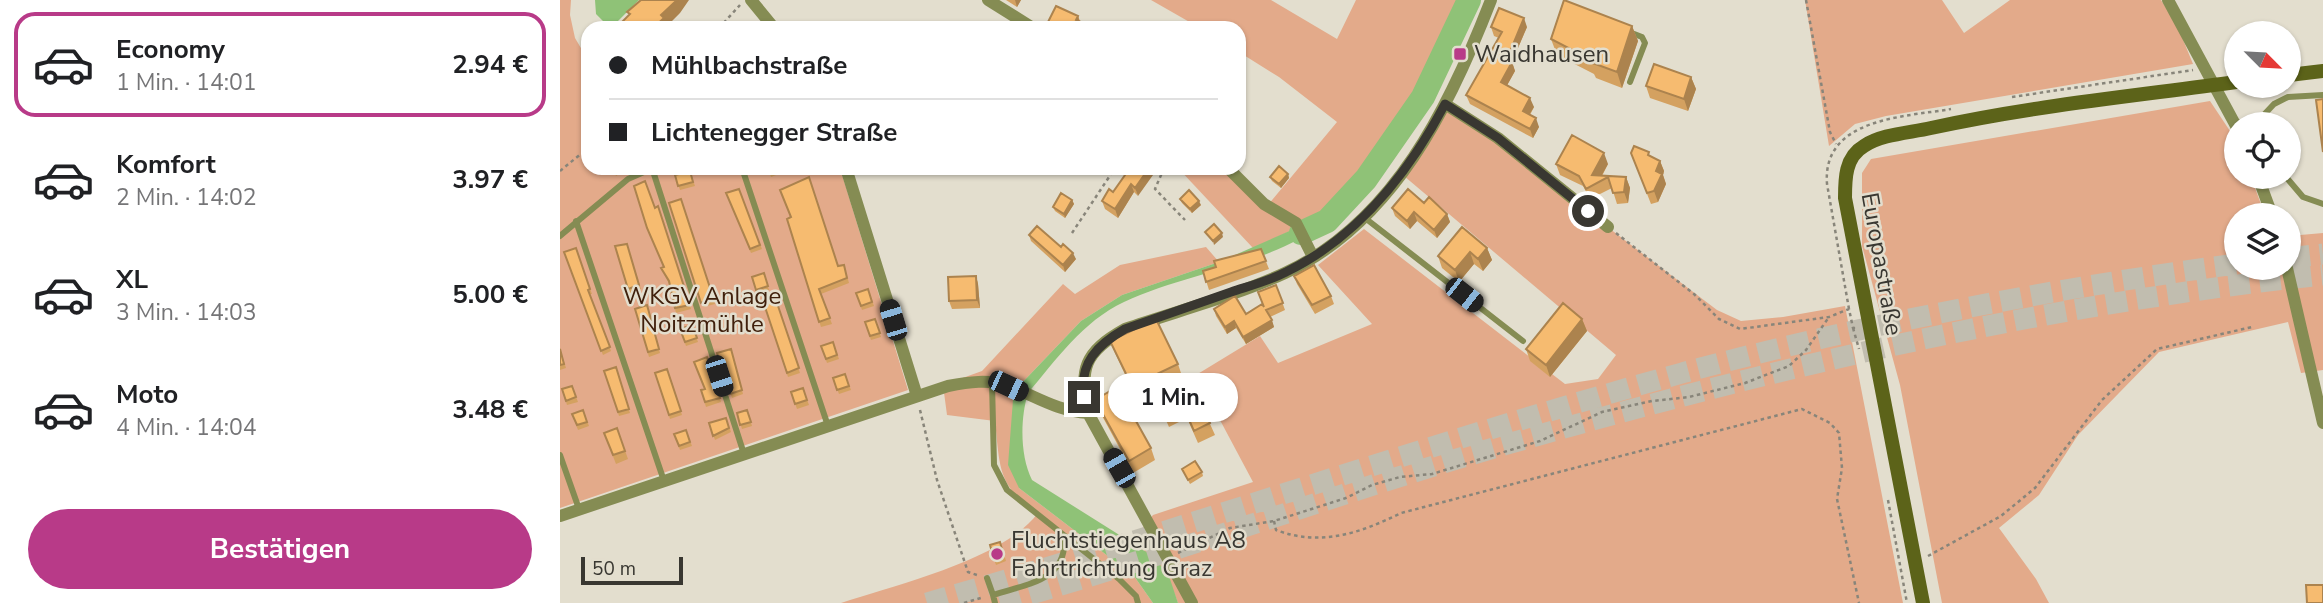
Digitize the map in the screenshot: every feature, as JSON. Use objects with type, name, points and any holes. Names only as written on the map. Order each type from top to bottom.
[{"type":"street","points":[[751,0],[768,21]]},
{"type":"street","points":[[988,0],[1022,21]]},
{"type":"street","points":[[1192,603],[1087,413],[1082,381],[1089,358],[1103,341],[1125,329],[1285,273],[1313,257],[1365,218],[1426,141],[1491,0]]},
{"type":"street","points":[[2168,0],[2230,112]]},
{"type":"street","points":[[2301,74],[2323,71]]},
{"type":"street","name":"Europastraße","points":[[1923,603],[1845,198],[1844,177],[1851,158],[1863,146],[1878,139],[1969,120],[2224,84]]},
{"type":"street","points":[[1445,104],[1498,138],[1608,227]]},
{"type":"street","points":[[848,175],[917,396]]},
{"type":"street","points":[[1235,175],[1264,204],[1296,223],[1313,257]]},
{"type":"street","points":[[2290,280],[2323,424]]},
{"type":"street","points":[[560,516],[917,396],[972,382],[1008,386],[1053,408],[1087,413]]},
{"type":"lane","points":[[1622,30],[1642,37],[1645,43],[1630,82]]},
{"type":"lane","points":[[2268,112],[2274,104],[2288,97],[2323,95]]},
{"type":"lane","points":[[560,236],[628,179],[637,175]]},
{"type":"lane","points":[[654,175],[744,454]]},
{"type":"lane","points":[[744,175],[828,426]]},
{"type":"lane","points":[[2296,189],[2303,197],[2323,204]]},
{"type":"lane","points":[[1365,218],[1523,341]]},
{"type":"lane","points":[[576,221],[664,481]]},
{"type":"lane","points":[[992,383],[994,465],[1007,490],[1119,579],[1136,596],[1138,603]]},
{"type":"lane","points":[[560,454],[579,509]]},
{"type":"lane","points":[[993,595],[1044,579],[1058,568],[1066,554],[1064,537]]},
{"type":"lane","points":[[987,578],[995,603]]},
{"type":"path","points":[[726,21],[745,0]]},
{"type":"path","points":[[1806,0],[1830,132],[1836,144]]},
{"type":"path","points":[[2007,98],[2207,68]]},
{"type":"path","points":[[1870,325],[1853,328],[1827,184],[1828,162],[1836,144],[1865,126],[1957,107]]},
{"type":"path","points":[[560,171],[581,154]]},
{"type":"path","points":[[1072,233],[1110,175]]},
{"type":"path","points":[[1161,175],[1156,188],[1185,220]]},
{"type":"path","points":[[1608,227],[1694,294],[1718,319],[1740,328],[1829,317],[1849,309]]},
{"type":"path","points":[[1168,558],[1230,527],[1274,521],[1346,498],[1372,485],[1400,477],[1432,474],[1540,440],[1602,412],[1652,401],[1689,397],[1745,383],[1789,366],[1806,350],[1829,317]]},
{"type":"path","points":[[1915,561],[1945,549],[2001,516],[2035,488],[2102,400],[2157,349],[2252,327]]},
{"type":"path","points":[[917,396],[937,480],[968,572],[987,578]]},
{"type":"path","points":[[1274,521],[1276,530],[1300,539],[1362,532],[1401,513],[1802,409],[1830,423],[1839,433],[1842,468],[1838,499],[1859,603]]},
{"type":"path","points":[[964,603],[993,595]]},
{"type":"green space","name":"WKGV Anlage Noitzmühle","points":[[560,0],[571,0],[570,15],[575,38],[581,48],[581,175],[842,175],[908,390],[560,508]]},
{"type":"green space","points":[[1151,0],[1271,0],[1337,39],[1356,0],[1459,0],[1419,93],[1364,173],[1326,215],[1253,248],[1185,175],[1235,175],[1267,206],[1337,122],[1279,77],[1246,56],[1246,21],[1188,21]]},
{"type":"green space","points":[[1805,0],[1942,0],[1964,33],[2010,0],[2161,0],[2177,25],[2193,64],[1886,116],[1855,124],[1829,146]]},
{"type":"green space","points":[[2210,101],[2224,122],[2224,189],[2255,189],[2261,203],[2224,203],[2224,280],[2301,280],[2301,235],[2323,233],[2323,370],[2301,373],[2288,322],[2159,352],[2078,435],[2039,495],[1999,528],[2036,579],[2049,603],[1942,603],[1900,385],[1862,246],[1862,173],[1871,159]]},
{"type":"green space","points":[[1449,107],[1717,310],[1741,321],[1845,306],[1903,603],[1178,603],[1160,568],[1148,554],[1131,542],[1153,515],[1253,482],[1196,375],[1260,336],[1278,363],[1372,324],[1318,265],[1364,229],[1565,384],[1598,379],[1616,355],[1404,176]]},
{"type":"green space","points":[[1206,247],[1219,262],[1122,295],[1081,321],[1020,385],[1019,488],[1134,576],[1153,603],[841,603],[919,579],[975,557],[1001,544],[1038,513],[1015,494],[1003,474],[995,421],[947,415],[943,385],[982,371],[1063,284],[1075,294],[1120,265]]},
{"type":"shaded area","points":[[595,0],[639,0],[618,21],[603,21],[596,14]]},
{"type":"shaded area","points":[[1459,0],[1469,0],[1426,88],[1390,149],[1349,202],[1326,222],[1279,249],[1174,283],[1109,310],[1071,342],[1028,393],[1022,437],[1025,460],[1032,480],[1148,553],[1168,573],[1178,603],[1153,603],[1134,576],[1019,488],[1008,465],[1013,400],[1020,385],[1081,321],[1122,295],[1219,262],[1326,215],[1364,173],[1419,93]]},
{"type":"building","points":[[641,0],[677,0],[661,15],[664,18],[661,21],[623,21],[630,14],[627,12]]},
{"type":"building","points":[[1564,0],[1632,26],[1617,72],[1590,62],[1590,59],[1551,39]]},
{"type":"building","points":[[1056,6],[1078,16],[1076,20],[1078,21],[1048,21]]},
{"type":"building","points":[[1499,8],[1524,18],[1507,59],[1512,62],[1501,82],[1530,98],[1523,111],[1536,118],[1530,129],[1466,95],[1502,32],[1491,27]]},
{"type":"building","points":[[1654,64],[1691,77],[1684,99],[1646,86]]},
{"type":"building","points":[[2323,99],[2323,152],[2316,100]]},
{"type":"building","points":[[1572,135],[1604,153],[1592,175],[1626,177],[1624,192],[1613,193],[1608,177],[1586,189],[1579,176],[1556,164]]},
{"type":"building","points":[[1634,146],[1649,152],[1648,155],[1660,161],[1656,171],[1662,174],[1654,191],[1647,193],[1631,153]]},
{"type":"building","points":[[1279,166],[1288,174],[1279,184],[1270,177]]},
{"type":"building","points":[[675,175],[691,175],[693,182],[678,186]]},
{"type":"building","points":[[1125,175],[1144,175],[1135,188],[1131,184],[1115,209],[1102,201],[1109,189],[1113,192]]},
{"type":"building","points":[[809,177],[838,266],[844,265],[847,278],[819,289],[830,318],[819,322],[787,219],[791,217],[780,190]]},
{"type":"building","points":[[645,181],[655,208],[658,206],[690,305],[675,308],[669,281],[661,268],[664,267],[647,228],[634,186]]},
{"type":"building","points":[[739,189],[760,245],[750,249],[726,193]]},
{"type":"building","points":[[1408,189],[1424,203],[1429,197],[1447,214],[1434,230],[1414,212],[1407,221],[1392,208]]},
{"type":"building","points":[[1189,190],[1199,201],[1190,209],[1180,199]]},
{"type":"building","points":[[1061,193],[1072,200],[1064,214],[1053,207]]},
{"type":"building","points":[[681,199],[714,300],[701,303],[669,203]]},
{"type":"building","points":[[1214,224],[1222,233],[1213,241],[1205,232]]},
{"type":"building","points":[[1037,226],[1061,247],[1063,244],[1073,253],[1063,265],[1029,235]]},
{"type":"building","points":[[1462,227],[1487,248],[1478,259],[1470,252],[1455,270],[1438,256]]},
{"type":"building","points":[[627,244],[639,285],[628,289],[615,246]]},
{"type":"building","points":[[576,248],[590,289],[588,290],[610,347],[601,351],[564,252]]},
{"type":"building","points":[[1261,249],[1266,261],[1206,282],[1203,271],[1216,267],[1214,261]]},
{"type":"building","points":[[1314,265],[1331,296],[1312,305],[1294,276]]},
{"type":"building","points":[[764,273],[768,286],[756,290],[752,277]]},
{"type":"building","points":[[976,276],[977,300],[949,301],[948,277]]},
{"type":"building","points":[[1276,285],[1283,303],[1266,310],[1272,320],[1243,337],[1234,321],[1225,327],[1214,309],[1235,296],[1246,314],[1262,304],[1264,307],[1258,292]]},
{"type":"building","points":[[868,289],[872,302],[861,306],[856,293]]},
{"type":"building","points":[[776,300],[799,368],[787,373],[764,304]]},
{"type":"building","points":[[1563,303],[1582,319],[1546,365],[1526,349]]},
{"type":"building","points":[[647,305],[659,349],[648,352],[635,309]]},
{"type":"building","points":[[875,319],[880,333],[870,336],[865,322]]},
{"type":"building","points":[[1156,319],[1178,364],[1132,386],[1110,341]]},
{"type":"building","points":[[692,325],[697,338],[685,342],[680,329]]},
{"type":"building","points":[[833,342],[837,355],[826,359],[821,346]]},
{"type":"building","points":[[560,349],[564,364],[560,365]]},
{"type":"building","points":[[731,349],[742,390],[730,394],[717,353]]},
{"type":"building","points":[[707,357],[720,398],[705,402],[701,390],[705,389],[694,362]]},
{"type":"building","points":[[616,367],[629,409],[618,412],[604,371]]},
{"type":"building","points":[[667,369],[681,411],[669,415],[655,373]]},
{"type":"building","points":[[845,374],[849,386],[837,390],[833,378]]},
{"type":"building","points":[[1192,384],[1210,423],[1194,431],[1183,406],[1165,415],[1157,400]]},
{"type":"building","points":[[572,386],[576,397],[566,401],[562,389]]},
{"type":"building","points":[[1117,387],[1151,448],[1129,461],[1095,400]]},
{"type":"building","points":[[803,388],[807,400],[795,404],[791,392]]},
{"type":"building","points":[[583,410],[587,422],[577,425],[572,414]]},
{"type":"building","points":[[747,410],[751,422],[740,425],[737,413]]},
{"type":"building","points":[[726,418],[729,428],[713,436],[709,423]]},
{"type":"building","points":[[617,428],[625,451],[613,455],[604,433]]},
{"type":"building","points":[[686,430],[690,442],[679,446],[674,434]]},
{"type":"building","points":[[1195,461],[1202,472],[1188,480],[1182,469]]},
{"type":"building","points":[[1000,542],[1003,553],[993,556],[990,545]]},
{"type":"building","points":[[2306,585],[2323,585],[2323,603],[2307,603]]},
{"type":"waterway","points":[[1301,233],[1327,221],[1366,179],[1423,97],[1469,0]]},
{"type":"tunnel","points":[[2301,257],[2323,254]]},
{"type":"tunnel","points":[[927,603],[1116,547],[1492,428],[1750,355],[2027,297],[2224,266]]},
{"type":"tunnel","points":[[1000,603],[1441,464],[1706,390],[2012,321],[2219,287],[2323,275]]},
{"type":"place","name":"Waidhausen","points":[[1460,54]]},
{"type":"place","name":"Fluchtstiegenhaus A8 Fahrtrichtung Graz","points":[[997,554]]},
{"type":"route","points":[[1084,397],[1082,381],[1089,358],[1103,341],[1125,329],[1285,273],[1338,240],[1365,218],[1402,173],[1426,141],[1445,104],[1498,138],[1588,211]]}]
